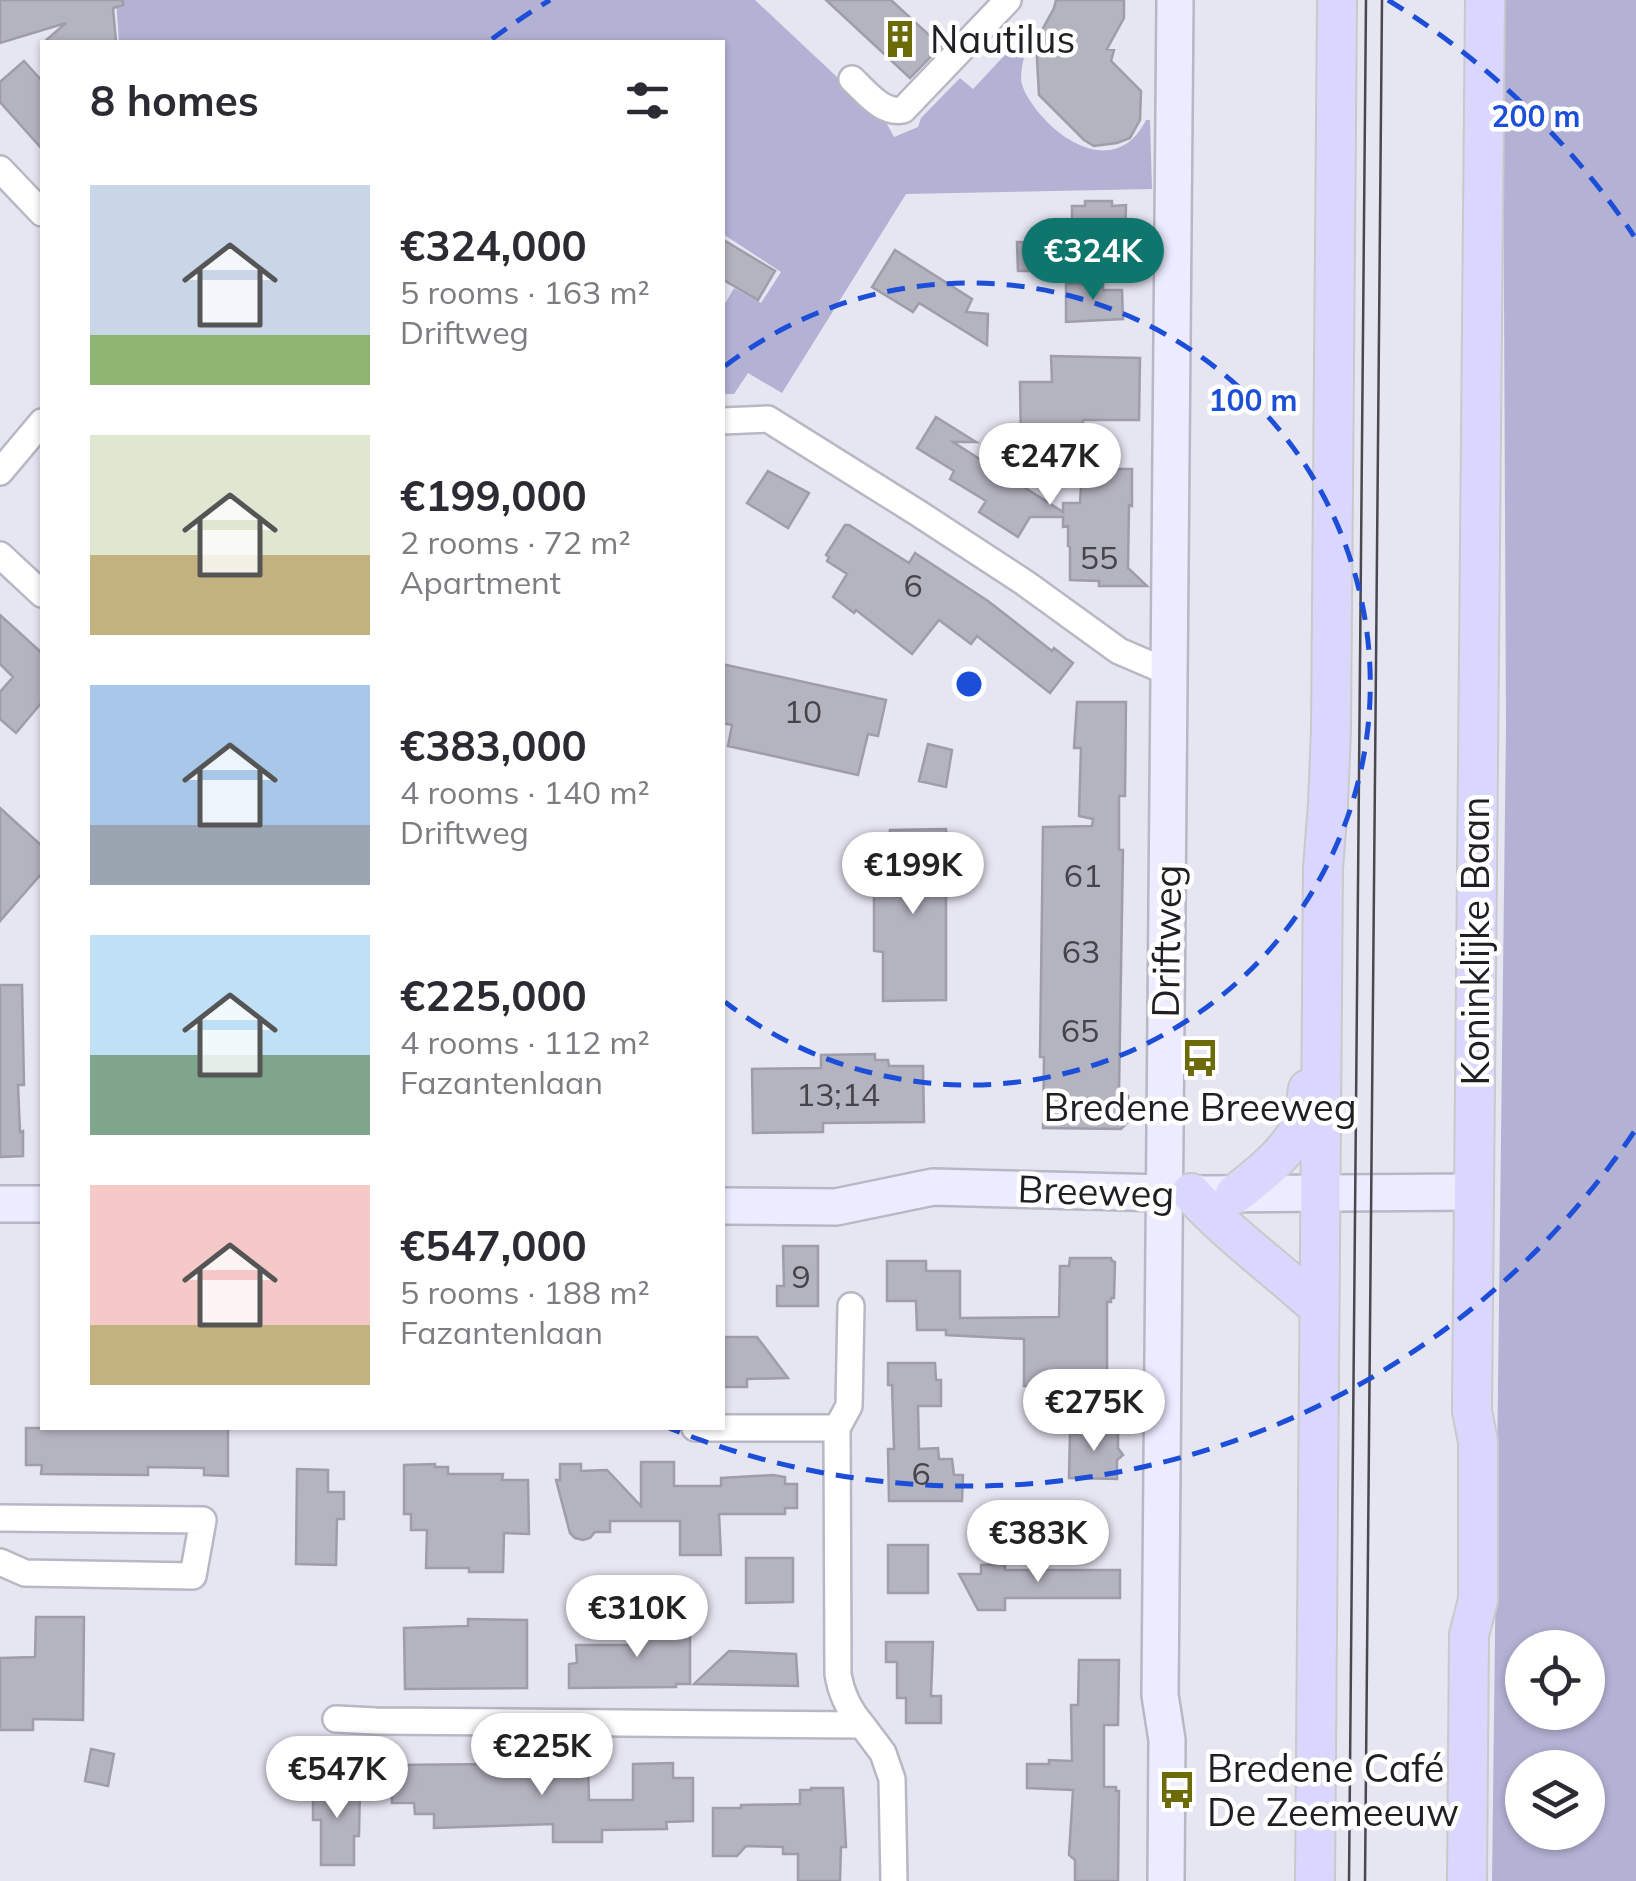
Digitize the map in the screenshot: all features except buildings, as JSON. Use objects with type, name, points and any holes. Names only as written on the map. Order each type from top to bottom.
[{"type":"main road","points":[[1315,1881],[1320,1066],[1323,868],[1331,730],[1337,0]]},
{"type":"main road","name":"Koninklijke Baan","points":[[1466,1881],[1470,1635],[1478,1600],[1478,1442],[1472,1411],[1472,1192],[1485,0]]},
{"type":"main road","points":[[1235,1194],[1262,1172],[1294,1136],[1305,1112],[1307,1092],[1320,1066]]},
{"type":"main road","points":[[1178,1192],[1319,1308]]},
{"type":"street","name":"Driftweg","points":[[1166,1881],[1167,1740],[1160,1696],[1178,1192],[1168,672],[1175,0]]},
{"type":"street","points":[[852,79],[887,110],[902,110],[1004,1]]},
{"type":"street","points":[[0,169],[40,211]]},
{"type":"street","points":[[725,421],[768,419],[964,543],[1119,651],[1168,672]]},
{"type":"street","points":[[0,472],[40,424]]},
{"type":"street","points":[[0,555],[40,592]]},
{"type":"street","name":"Breeweg","points":[[725,1206],[836,1207],[933,1187],[1235,1194],[1472,1192]]},
{"type":"street","points":[[0,1204],[40,1204]]},
{"type":"street","points":[[851,1306],[849,1406],[837,1428],[838,1674],[840,1688],[853,1714],[883,1752],[892,1779],[894,1881]]},
{"type":"street","points":[[725,1428],[837,1428]]},
{"type":"street","points":[[0,1518],[203,1520],[194,1576],[25,1574],[0,1562]]},
{"type":"street","points":[[336,1719],[862,1724]]},
{"type":"shaded area","points":[[116,0],[755,0],[887,124],[894,137],[918,127],[921,118],[960,78],[973,89],[1033,25],[1021,79],[1033,106],[1065,137],[1094,150],[1123,146],[1150,120],[1152,189],[906,194],[782,393],[748,373],[734,394],[725,394],[725,304],[734,288],[761,303],[781,272],[725,235],[725,40],[119,40]]},
{"type":"shaded area","points":[[1505,0],[1636,0],[1636,1881],[1492,1881],[1506,727]]},
{"type":"tram line","points":[[1349,1881],[1366,0]]},
{"type":"tram line","points":[[1365,1881],[1382,0]]},
{"type":"place","name":"Nautilus","points":[[900,39]]},
{"type":"place","name":"Bredene Breeweg","points":[[1200,1058]]},
{"type":"place","name":"Bredene Café De Zeemeeuw","points":[[1177,1790]]}]
